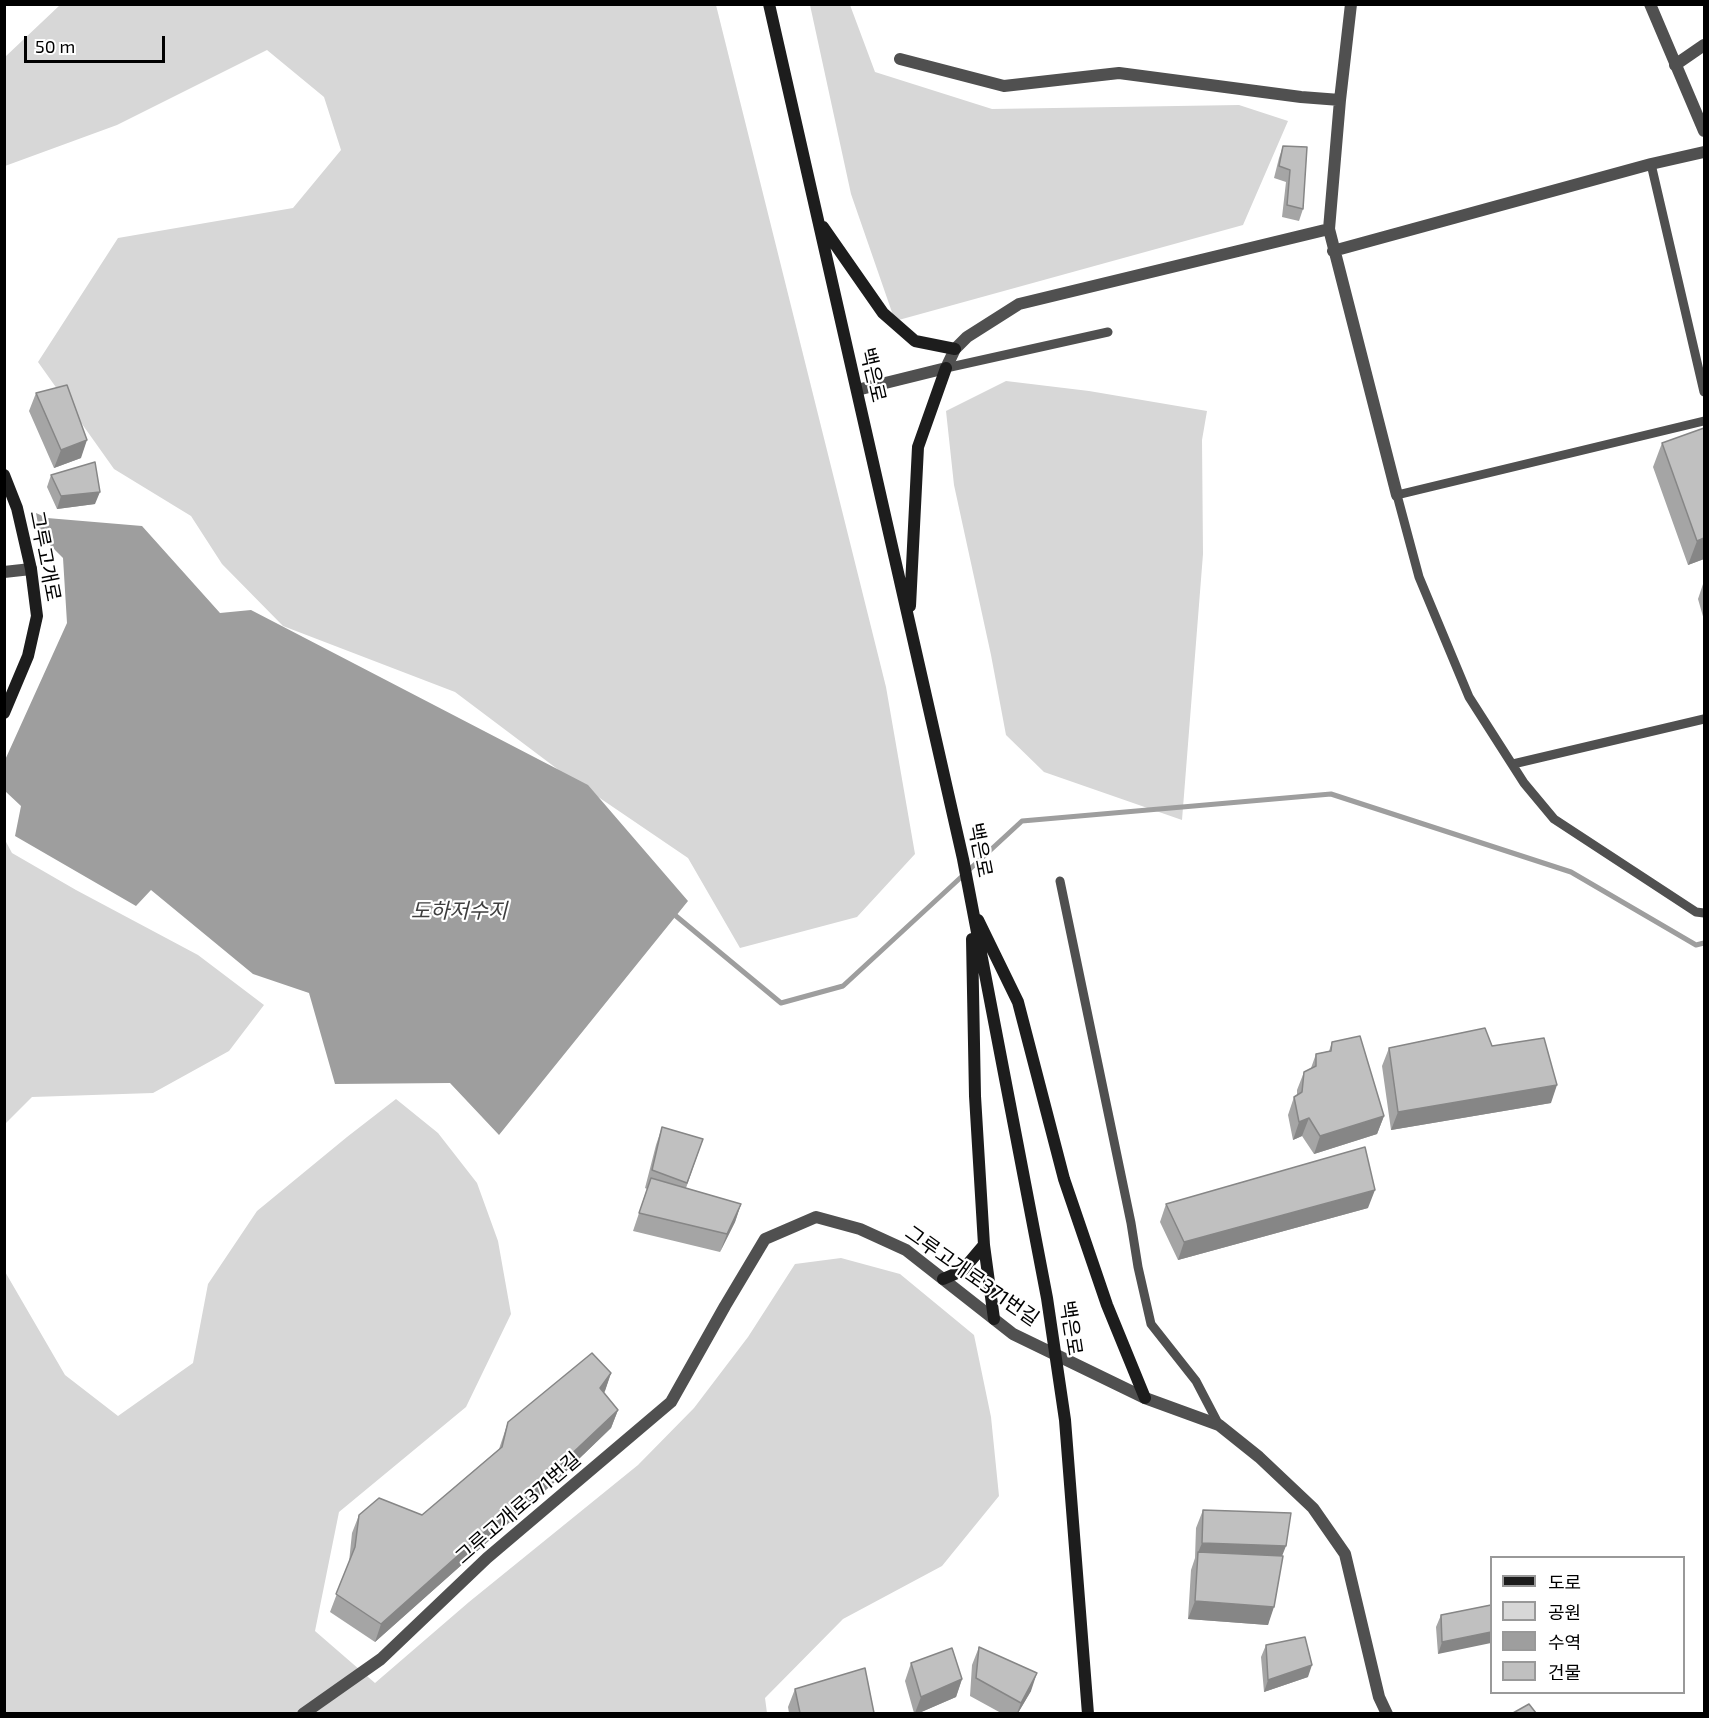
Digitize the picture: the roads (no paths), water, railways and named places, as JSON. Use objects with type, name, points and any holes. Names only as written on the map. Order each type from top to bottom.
[{"type":"main road","name":"백은로","points":[[770,4],[963,859],[1047,1298],[1065,1420],[1088,1713]]},
{"type":"main road","points":[[818,220],[883,314],[915,341],[955,349]]},
{"type":"main road","points":[[909,622],[918,447],[946,368]]},
{"type":"main road","name":"그루고개로","points":[[4,475],[17,508],[31,569],[37,616],[28,656],[4,713]]},
{"type":"main road","points":[[971,905],[975,1096],[984,1245],[994,1319]]},
{"type":"main road","points":[[971,905],[1018,1002],[1064,1179],[1107,1305],[1145,1398]]},
{"type":"main road","points":[[943,1279],[962,1271],[984,1245]]},
{"type":"street","points":[[1351,4],[1329,230],[1397,495]]},
{"type":"street","points":[[1650,4],[1704,130]]},
{"type":"street","points":[[1675,65],[1704,45]]},
{"type":"street","points":[[900,59],[1004,86],[1119,73],[1340,100]]},
{"type":"street","points":[[1334,251],[1651,164],[1704,152]]},
{"type":"street","points":[[857,390],[946,368],[955,349],[967,338],[1020,304],[1329,230]]},
{"type":"street","points":[[4,572],[31,569]]},
{"type":"street","name":"그루고개로371번길","points":[[303,1713],[381,1659],[487,1558],[671,1402],[765,1239],[816,1217],[860,1228],[906,1250],[1013,1334],[1145,1398],[1219,1425],[1259,1457],[1313,1508],[1345,1554],[1379,1697],[1387,1713]]},
{"type":"lane","points":[[1651,164],[1704,392]]},
{"type":"lane","points":[[946,368],[1108,332]]},
{"type":"lane","points":[[1704,421],[1397,495],[1419,577],[1469,697],[1524,783],[1554,819],[1696,912],[1704,913]]},
{"type":"lane","points":[[1512,765],[1704,718]]},
{"type":"lane","points":[[1060,881],[1151,1324],[1196,1381],[1219,1425]]},
{"type":"water","name":"도하저수지","points":[[36,513],[47,518],[142,526],[220,613],[251,610],[588,785],[688,901],[499,1135],[450,1083],[335,1084],[309,993],[253,974],[151,890],[136,906],[15,836],[21,806],[5,791],[5,760],[67,623],[63,558],[40,535]]},
{"type":"waterway","points":[[676,916],[781,1003],[843,986],[1022,821],[1331,794],[1571,872],[1696,945],[1704,943]]}]
